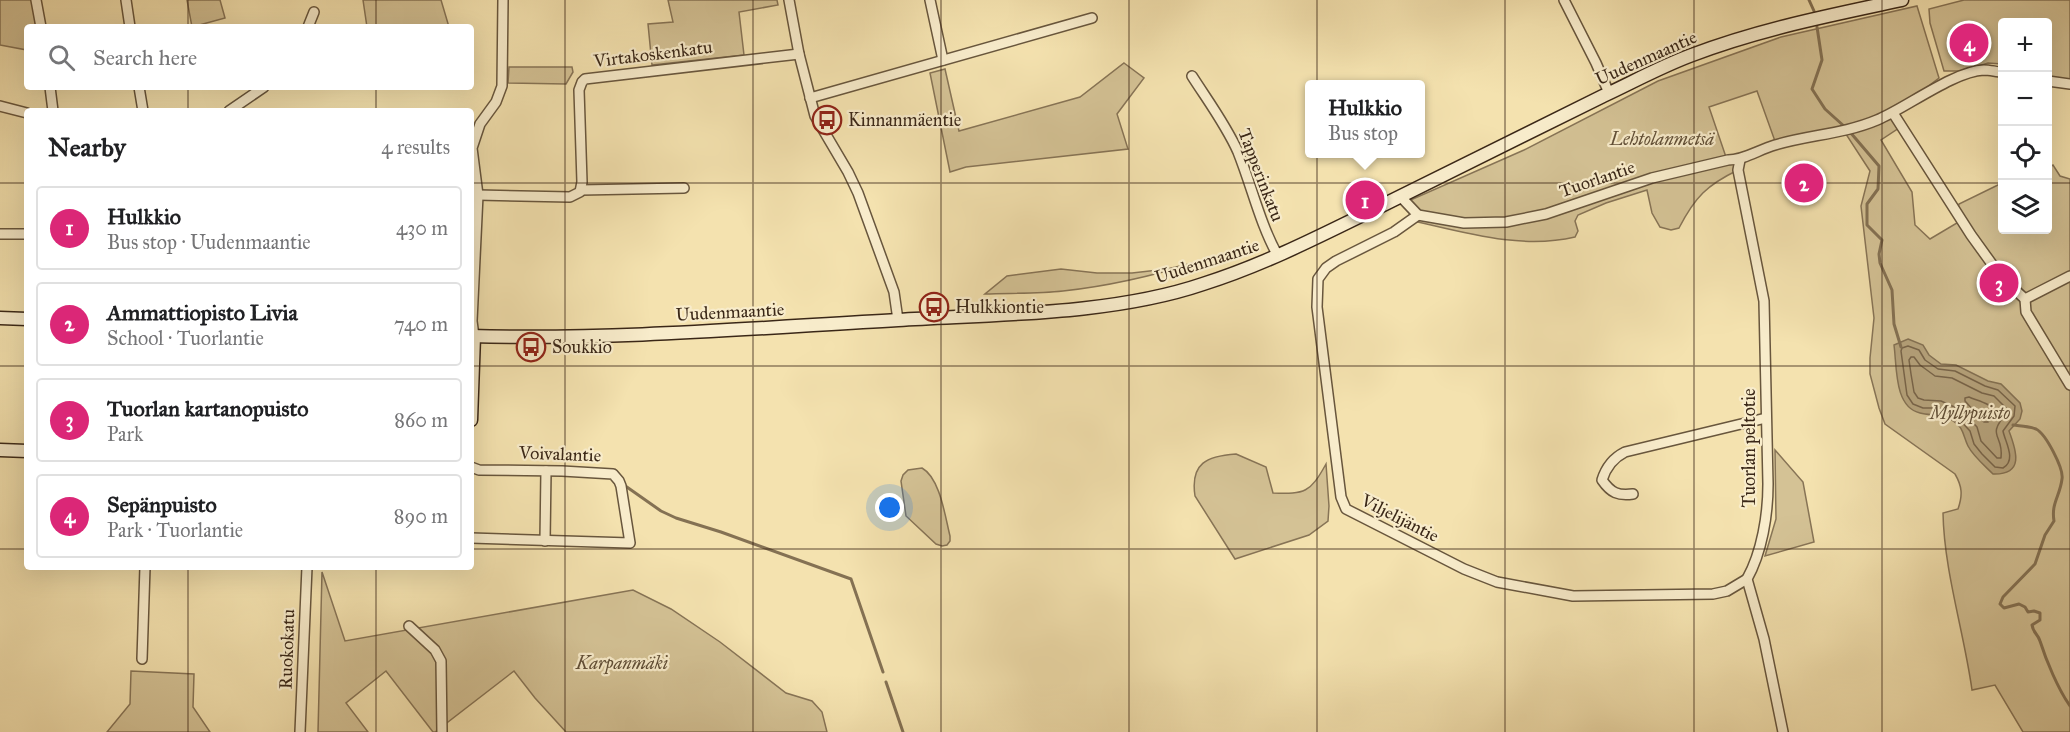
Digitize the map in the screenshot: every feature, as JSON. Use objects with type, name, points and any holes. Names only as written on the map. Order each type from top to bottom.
[{"type":"main road","name":"Uudenmaantie","points":[[474,336],[557,338],[652,335],[1057,310],[1147,298],[1201,285],[1278,256],[1661,68],[1720,45],[1806,21],[1902,0]]},
{"type":"main road","points":[[0,318],[24,319]]},
{"type":"main road","points":[[0,450],[24,451]]},
{"type":"street","points":[[36,0],[40,24]]},
{"type":"street","points":[[126,0],[130,24]]},
{"type":"street","points":[[474,142],[480,124],[496,102],[502,86],[503,0]]},
{"type":"street","points":[[789,0],[799,54],[815,116],[858,193],[894,292],[898,320]]},
{"type":"street","points":[[930,0],[943,60]]},
{"type":"street","points":[[1564,0],[1609,93]]},
{"type":"street","points":[[309,24],[314,12]]},
{"type":"street","points":[[810,98],[1092,18]]},
{"type":"street","name":"Virtakoskenkatu","points":[[581,190],[579,90],[585,79],[799,54]]},
{"type":"street","name":"Tuorlantie","points":[[1418,215],[1464,223],[1525,219],[1652,178],[1728,160],[1740,160],[1748,154],[1776,144],[1849,130],[1893,113],[1964,75],[1983,70],[1998,72]]},
{"type":"street","name":"Tapperinkatu","points":[[1192,76],[1233,142],[1268,239],[1278,256]]},
{"type":"street","points":[[2052,82],[2070,84]]},
{"type":"street","points":[[50,90],[53,108]]},
{"type":"street","points":[[140,90],[142,108]]},
{"type":"street","points":[[232,108],[260,90]]},
{"type":"street","points":[[0,106],[24,112]]},
{"type":"street","points":[[1893,113],[1971,236],[2002,278],[2025,299],[2026,312],[2070,385]]},
{"type":"street","name":"Tuorlan peltotie","points":[[1740,160],[1738,170],[1764,301],[1768,505],[1760,540],[1747,579]]},
{"type":"street","points":[[474,164],[478,195],[474,272]]},
{"type":"street","points":[[478,195],[570,197],[576,196],[581,190],[684,188]]},
{"type":"street","points":[[1400,196],[1418,215]]},
{"type":"street","name":"Viljelijäntie","points":[[1418,215],[1394,232],[1336,261],[1326,268],[1318,279],[1316,290],[1320,331],[1341,497],[1346,509],[1464,569],[1497,582],[1537,590],[1573,596],[1713,594],[1727,591],[1747,579]]},
{"type":"street","points":[[0,234],[24,234]]},
{"type":"street","points":[[2025,299],[2070,276]]},
{"type":"street","points":[[1633,494],[1623,496],[1613,493],[1602,480],[1605,470],[1617,456],[1625,452],[1766,418]]},
{"type":"street","name":"Voivalantie","points":[[474,468],[601,472],[616,477],[621,486],[630,543],[545,541]]},
{"type":"street","points":[[474,538],[545,541],[546,471]]},
{"type":"street","points":[[142,659],[145,570]]},
{"type":"street","name":"Ruokokatu","points":[[300,732],[307,570]]},
{"type":"street","points":[[1747,579],[1764,639],[1784,732]]},
{"type":"street","points":[[409,626],[435,650],[441,660],[442,732]]},
{"type":"green space","points":[[0,0],[32,0],[36,24],[24,24],[24,49],[0,45]]},
{"type":"green space","points":[[187,0],[220,0],[225,18],[203,24],[191,24]]},
{"type":"green space","points":[[363,0],[441,0],[448,24],[367,24]]},
{"type":"green space","points":[[668,0],[777,0],[778,5],[739,12],[744,55],[652,65],[648,24],[673,22]]},
{"type":"green space","points":[[1964,0],[2070,0],[2070,81],[2052,78],[2052,18],[1998,18],[1998,64],[1988,63],[1963,71],[1944,71],[1930,23],[1929,9]]},
{"type":"green space","points":[[1917,6],[1939,78],[1893,113],[1902,126],[1881,140],[1912,192],[1915,225],[1930,239],[1962,220],[1957,213],[1959,204],[1998,185],[1998,234],[2052,234],[2052,166],[2060,176],[2070,179],[2070,732],[2023,732],[1995,685],[1972,690],[1944,535],[1943,513],[1958,509],[1961,499],[1960,487],[1955,474],[1885,424],[1879,408],[1870,374],[1874,318],[1861,206],[1870,171],[1844,131],[1776,144],[1757,91],[1709,107],[1727,160],[1740,160],[1738,170],[1703,193],[1679,228],[1671,230],[1660,227],[1652,213],[1647,190],[1578,215],[1575,221],[1578,231],[1575,237],[1554,240],[1533,242],[1492,238],[1409,220],[1417,215],[1406,202],[1524,150],[1658,81],[1781,37]]},
{"type":"green space","points":[[1124,63],[1144,78],[1117,114],[1128,149],[966,167],[950,172],[930,73],[945,69],[959,131],[1080,97]]},
{"type":"green space","points":[[509,67],[572,67],[573,72],[566,84],[508,83]]},
{"type":"green space","points":[[1202,261],[1098,286],[1053,292],[985,294],[1007,276],[1061,269],[1097,273],[1132,273],[1167,269]]},
{"type":"green space","points":[[1775,450],[1803,482],[1814,542],[1765,556],[1776,519]]},
{"type":"green space","points":[[1236,454],[1266,467],[1273,493],[1293,493],[1306,490],[1326,464],[1328,521],[1309,535],[1235,559],[1195,496],[1194,485],[1195,476],[1203,463],[1209,459]]},
{"type":"green space","points":[[922,468],[933,480],[941,498],[950,536],[947,545],[936,544],[906,516],[901,481],[903,475],[908,470]]},
{"type":"green space","name":"Karpanmäki","points":[[322,572],[345,641],[633,590],[671,609],[720,642],[786,693],[812,701],[822,712],[827,732],[566,732],[514,671],[433,732],[386,671],[346,703],[368,732],[318,732]]},
{"type":"green space","points":[[131,671],[194,674],[193,707],[210,732],[107,732],[130,704]]},
{"type":"water","points":[[1908,339],[1923,345],[1929,355],[1941,364],[1956,365],[1988,381],[2001,384],[2020,403],[2022,411],[2020,419],[2009,431],[2016,454],[2016,461],[2010,471],[1993,474],[1970,450],[1956,423],[1944,416],[1920,413],[1905,403],[1898,385],[1894,345]]},
{"type":"waterway","points":[[1809,0],[1814,11]]},
{"type":"waterway","points":[[1817,27],[1822,60],[1812,89],[1825,109],[1845,127]]},
{"type":"waterway","points":[[1850,132],[1879,166],[1878,189],[1867,204],[1867,225],[1882,240],[1880,263],[1892,290],[1894,324],[1901,347]]},
{"type":"waterway","points":[[2013,425],[2030,427],[2040,432],[2057,460],[2062,479],[2054,509],[2054,521],[2045,535],[2035,564],[2003,597],[2000,604],[2004,608],[2019,604],[2028,612],[2040,613],[2040,620],[2032,625],[2034,632],[2070,706]]},
{"type":"waterway","points":[[624,485],[661,511],[676,518],[851,579],[883,672]]},
{"type":"waterway","points":[[886,682],[903,732]]},
{"type":"place","name":"Sepänpuisto","points":[[1969,43]]},
{"type":"place","name":"Kinnanmäentie","points":[[827,120]]},
{"type":"place","name":"Ammattiopisto Livia","points":[[1804,183]]},
{"type":"place","name":"Hulkkio","points":[[1365,200]]},
{"type":"place","name":"Tuorlan kartanopuisto","points":[[1999,283]]},
{"type":"place","name":"Hulkkiontie","points":[[934,307]]},
{"type":"place","name":"Soukkio","points":[[531,347]]},
{"type":"park label","name":"Lehtolanmetsä","points":[[1662,139]]},
{"type":"park label","name":"Myllypuisto","points":[[1970,413]]}]
